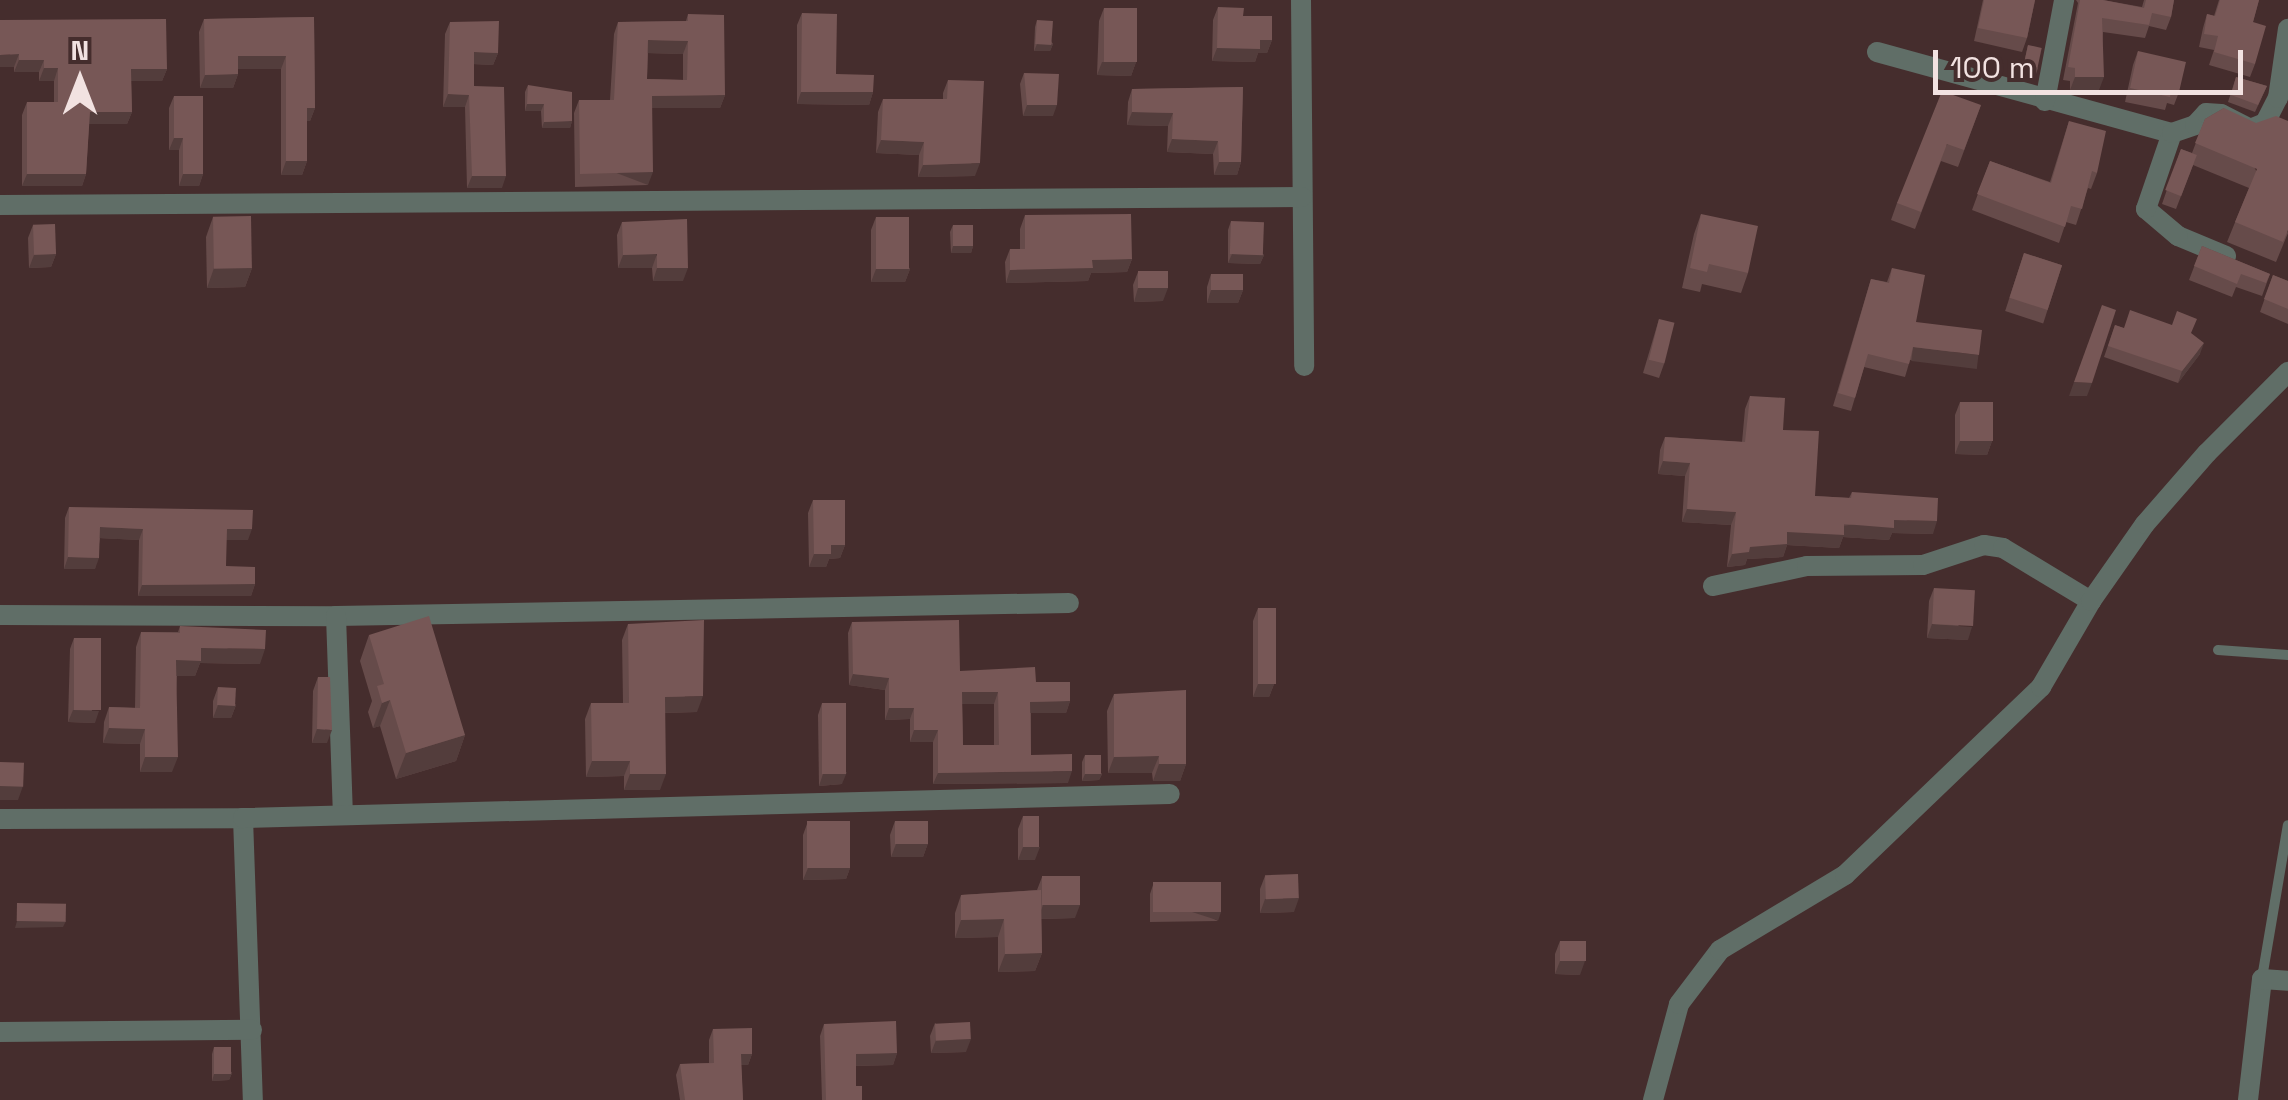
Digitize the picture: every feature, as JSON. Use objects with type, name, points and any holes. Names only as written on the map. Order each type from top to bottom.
[{"type":"street","points":[[1302,0],[1304,366]]},
{"type":"street","points":[[2045,100],[2064,0]]},
{"type":"street","points":[[1877,52],[2172,133],[2195,125],[2206,113],[2221,114],[2250,129],[2265,122],[2278,98],[2288,29]]},
{"type":"street","points":[[2172,133],[2146,209],[2178,236],[2250,266]]},
{"type":"street","points":[[0,205],[1302,197]]},
{"type":"street","points":[[1653,1100],[1679,1004],[1720,950],[1845,875],[2042,686],[2091,601],[2145,524],[2207,452],[2288,372]]},
{"type":"street","points":[[1713,586],[1806,566],[1923,565],[1984,545],[2002,548],[2091,601]]},
{"type":"street","points":[[0,615],[336,616],[1069,602]]},
{"type":"street","points":[[336,616],[343,815]]},
{"type":"street","points":[[0,818],[243,818],[1170,794]]},
{"type":"street","points":[[243,818],[252,1100]]},
{"type":"street","points":[[2248,1100],[2262,979],[2288,980]]},
{"type":"street","points":[[0,1032],[252,1030]]},
{"type":"lane","points":[[2218,650],[2288,654]]},
{"type":"lane","points":[[2262,979],[2288,825]]},
{"type":"building","points":[[1984,0],[2035,0],[2027,38],[1978,28]]},
{"type":"building","points":[[2080,0],[2144,8],[2146,0],[2174,0],[2171,17],[2152,13],[2149,25],[2102,18],[2104,77],[2075,77],[2075,68],[2068,67]]},
{"type":"building","points":[[2220,0],[2259,0],[2253,22],[2266,26],[2255,64],[2214,52],[2218,36],[2204,34],[2207,14],[2215,16]]},
{"type":"building","points":[[1218,7],[1244,8],[1243,16],[1272,16],[1272,40],[1260,40],[1260,49],[1217,48]]},
{"type":"building","points":[[1104,8],[1137,8],[1137,62],[1104,62]]},
{"type":"building","points":[[802,13],[837,14],[836,74],[874,75],[873,92],[801,92]]},
{"type":"building","points":[[688,14],[724,15],[725,95],[652,96],[653,172],[580,174],[579,100],[614,100],[618,22],[688,21]],"holes":[[[648,40],[688,41],[687,80],[647,79]]]},
{"type":"building","points":[[314,17],[315,108],[307,108],[307,161],[286,161],[286,56],[238,56],[238,74],[205,75],[204,19]]},
{"type":"building","points":[[166,19],[167,69],[131,69],[132,112],[90,112],[86,174],[27,174],[27,102],[58,102],[58,68],[44,68],[44,60],[19,60],[19,54],[0,55],[0,20]]},
{"type":"building","points":[[1037,20],[1053,21],[1051,45],[1035,44]]},
{"type":"building","points":[[499,21],[498,53],[474,52],[474,86],[504,87],[506,176],[472,176],[469,95],[448,94],[450,22]]},
{"type":"building","points":[[2028,45],[2042,48],[2038,67],[2024,65]]},
{"type":"building","points":[[2138,51],[2186,62],[2179,92],[2171,90],[2170,97],[2130,88]]},
{"type":"building","points":[[1024,73],[1059,74],[1057,105],[1027,105]]},
{"type":"building","points":[[2236,77],[2267,86],[2258,105],[2231,95]]},
{"type":"building","points":[[948,80],[984,81],[980,163],[923,165],[924,142],[881,140],[883,99],[947,99]]},
{"type":"building","points":[[528,85],[572,92],[572,121],[544,122],[544,104],[527,104]]},
{"type":"building","points":[[1243,87],[1241,162],[1219,162],[1218,141],[1172,139],[1173,113],[1132,112],[1132,89]]},
{"type":"building","points":[[1942,91],[1981,105],[1964,150],[1947,144],[1921,212],[1897,203]]},
{"type":"building","points":[[174,96],[203,96],[203,174],[183,174],[183,138],[174,138]]},
{"type":"building","points":[[2224,108],[2256,123],[2276,116],[2288,121],[2288,230],[2283,242],[2235,222],[2257,169],[2195,143],[2205,119]]},
{"type":"building","points":[[2069,121],[2106,131],[2097,173],[2092,171],[2082,209],[2071,206],[2065,227],[1977,194],[1990,161],[2051,183]]},
{"type":"building","points":[[2181,149],[2197,155],[2181,196],[2165,190]]},
{"type":"building","points":[[1131,214],[1132,259],[1092,260],[1093,268],[1010,270],[1010,249],[1025,249],[1025,215]]},
{"type":"building","points":[[1701,214],[1758,226],[1748,273],[1709,264],[1707,272],[1690,268]]},
{"type":"building","points":[[251,216],[252,268],[214,269],[213,217]]},
{"type":"building","points":[[876,217],[909,217],[909,269],[876,269]]},
{"type":"building","points":[[687,219],[688,268],[657,268],[657,254],[623,255],[622,222]]},
{"type":"building","points":[[1231,221],[1264,222],[1263,255],[1230,254]]},
{"type":"building","points":[[55,224],[56,254],[34,255],[33,225]]},
{"type":"building","points":[[953,225],[973,225],[973,246],[953,246]]},
{"type":"building","points":[[2202,246],[2270,274],[2266,283],[2241,274],[2237,284],[2194,266]]},
{"type":"building","points":[[2024,253],[2062,265],[2048,310],[2009,298]]},
{"type":"building","points":[[1892,268],[1925,275],[1916,322],[1982,330],[1979,355],[1913,347],[1909,364],[1868,354],[1855,398],[1838,393],[1871,279],[1889,283]]},
{"type":"building","points":[[1138,271],[1168,271],[1168,288],[1138,288]]},
{"type":"building","points":[[1211,274],[1243,274],[1243,290],[1211,290]]},
{"type":"building","points":[[2273,275],[2288,281],[2288,309],[2264,299]]},
{"type":"building","points":[[2102,305],[2116,310],[2092,383],[2074,382]]},
{"type":"building","points":[[2130,310],[2172,325],[2177,311],[2197,319],[2191,333],[2204,343],[2182,371],[2108,346],[2115,325],[2124,328]]},
{"type":"building","points":[[1659,319],[1675,323],[1664,364],[1649,360]]},
{"type":"building","points":[[1750,396],[1785,398],[1783,430],[1819,431],[1815,496],[1851,498],[1852,492],[1938,498],[1937,521],[1894,520],[1894,528],[1844,524],[1844,535],[1787,532],[1787,544],[1750,547],[1749,552],[1732,554],[1736,512],[1687,509],[1690,463],[1663,461],[1665,437],[1745,442]]},
{"type":"building","points":[[1960,402],[1993,402],[1993,441],[1960,441]]},
{"type":"building","points":[[813,500],[845,500],[845,545],[831,545],[831,554],[814,554]]},
{"type":"building","points":[[69,507],[253,510],[252,529],[227,529],[226,566],[255,567],[255,584],[142,585],[143,529],[100,527],[99,558],[68,557]]},
{"type":"building","points":[[1934,588],[1975,590],[1973,626],[1932,624]]},
{"type":"building","points":[[1258,608],[1276,608],[1276,684],[1258,684]]},
{"type":"building","points":[[429,616],[465,735],[406,753],[390,700],[382,703],[377,686],[384,684],[369,635]]},
{"type":"building","points":[[704,620],[703,696],[665,697],[666,774],[630,774],[630,761],[592,761],[591,703],[629,703],[628,624]]},
{"type":"building","points":[[959,620],[960,671],[1035,667],[1036,682],[1070,682],[1070,701],[1030,702],[1031,755],[1072,754],[1072,771],[938,773],[938,730],[914,730],[914,708],[889,708],[889,678],[853,674],[852,622]],"holes":[[[962,692],[998,692],[999,745],[963,745]]]},
{"type":"building","points":[[180,626],[266,630],[265,649],[201,648],[201,661],[176,660],[178,757],[145,757],[145,729],[109,728],[109,707],[140,708],[141,632],[180,633]]},
{"type":"building","points":[[74,638],[101,638],[101,710],[74,710]]},
{"type":"building","points":[[318,677],[330,677],[332,730],[317,729]]},
{"type":"building","points":[[218,687],[236,688],[235,706],[217,705]]},
{"type":"building","points":[[1186,690],[1186,764],[1159,764],[1159,756],[1114,757],[1114,694]]},
{"type":"building","points":[[822,703],[846,703],[846,774],[822,774]]},
{"type":"building","points":[[1085,755],[1101,755],[1101,774],[1085,774]]},
{"type":"building","points":[[0,762],[24,763],[23,787],[0,786]]},
{"type":"building","points":[[1023,816],[1039,816],[1039,847],[1023,847]]},
{"type":"building","points":[[807,821],[850,821],[850,868],[807,868]]},
{"type":"building","points":[[895,821],[928,821],[928,844],[895,844]]},
{"type":"building","points":[[1298,874],[1299,898],[1266,899],[1265,875]]},
{"type":"building","points":[[1042,876],[1080,876],[1080,905],[1042,905]]},
{"type":"building","points":[[1153,882],[1221,882],[1221,912],[1153,912]]},
{"type":"building","points":[[1041,890],[1042,953],[1005,954],[1004,919],[961,920],[961,895]]},
{"type":"building","points":[[17,903],[66,904],[66,922],[17,921]]},
{"type":"building","points":[[1560,941],[1586,941],[1586,961],[1560,961]]},
{"type":"building","points":[[896,1021],[897,1053],[856,1054],[856,1086],[862,1086],[862,1100],[826,1100],[824,1024]]},
{"type":"building","points":[[970,1022],[971,1039],[936,1041],[935,1024]]},
{"type":"building","points":[[752,1028],[752,1054],[741,1054],[743,1100],[685,1100],[680,1064],[714,1063],[713,1029]]},
{"type":"building","points":[[214,1047],[231,1047],[231,1074],[214,1074]]}]
